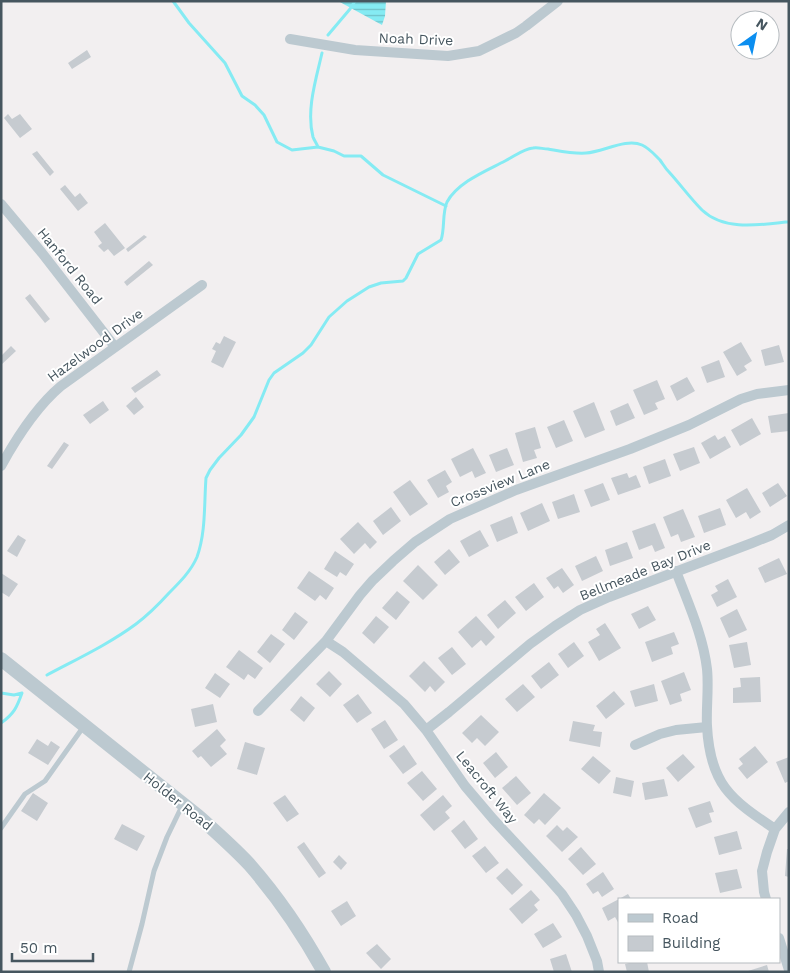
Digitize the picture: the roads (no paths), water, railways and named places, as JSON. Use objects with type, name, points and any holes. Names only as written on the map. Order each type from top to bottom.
[{"type":"street","name":"Noah Drive","points":[[290,39],[355,50],[448,56],[459,55],[479,51],[516,33],[558,1]]},
{"type":"street","name":"Hanford Road","points":[[1,204],[116,347]]},
{"type":"street","name":"Hazelwood Drive","points":[[1,466],[20,434],[45,400],[61,386],[202,285]]},
{"type":"street","name":"Crossview Lane","points":[[258,711],[326,640],[360,595],[393,561],[415,542],[450,519],[516,490],[689,425],[742,399],[757,394],[789,390]]},
{"type":"street","name":"Bellmeade Bay Drive","points":[[426,730],[530,644],[580,610],[609,597],[772,535],[789,525]]},
{"type":"street","points":[[676,571],[704,652],[707,672],[707,727],[716,774],[724,788],[741,805],[775,829]]},
{"type":"street","name":"Leacroft Way","points":[[326,640],[343,652],[404,704],[493,819],[562,894],[587,936],[600,972]]},
{"type":"street","name":"Holder Road","points":[[1,659],[183,804],[222,838],[248,864],[280,904],[324,972]]},
{"type":"street","points":[[634,745],[660,734],[676,730],[707,727]]},
{"type":"street","points":[[766,898],[762,871],[767,852],[775,829],[789,812]]},
{"type":"street","points":[[780,941],[789,970]]},
{"type":"lane","points":[[1,828],[26,794],[45,781],[84,725]]},
{"type":"lane","points":[[129,972],[154,871],[167,837],[183,804]]},
{"type":"water","points":[[338,1],[386,1],[382,25]]},
{"type":"waterway","points":[[173,1],[189,23],[225,63],[242,96],[255,105],[264,115],[277,142],[292,150],[318,147],[344,156],[361,156],[383,175],[446,206]]},
{"type":"waterway","points":[[328,35],[355,1]]},
{"type":"waterway","points":[[318,147],[311,127],[311,105],[322,53]]},
{"type":"waterway","points":[[47,675],[104,645],[136,624],[185,576],[195,562],[200,547],[206,478],[219,458],[241,435],[254,417],[269,380],[274,373],[303,353],[311,345],[329,317],[347,301],[369,287],[381,283],[403,281],[418,254],[441,240],[447,202],[458,189],[473,178],[529,149],[539,148],[586,153],[622,144],[636,143],[645,146],[654,154],[702,210],[711,217],[731,224],[742,225],[789,222]]},
{"type":"waterway","points":[[1,693],[14,695],[22,693],[14,710],[1,723]]}]
